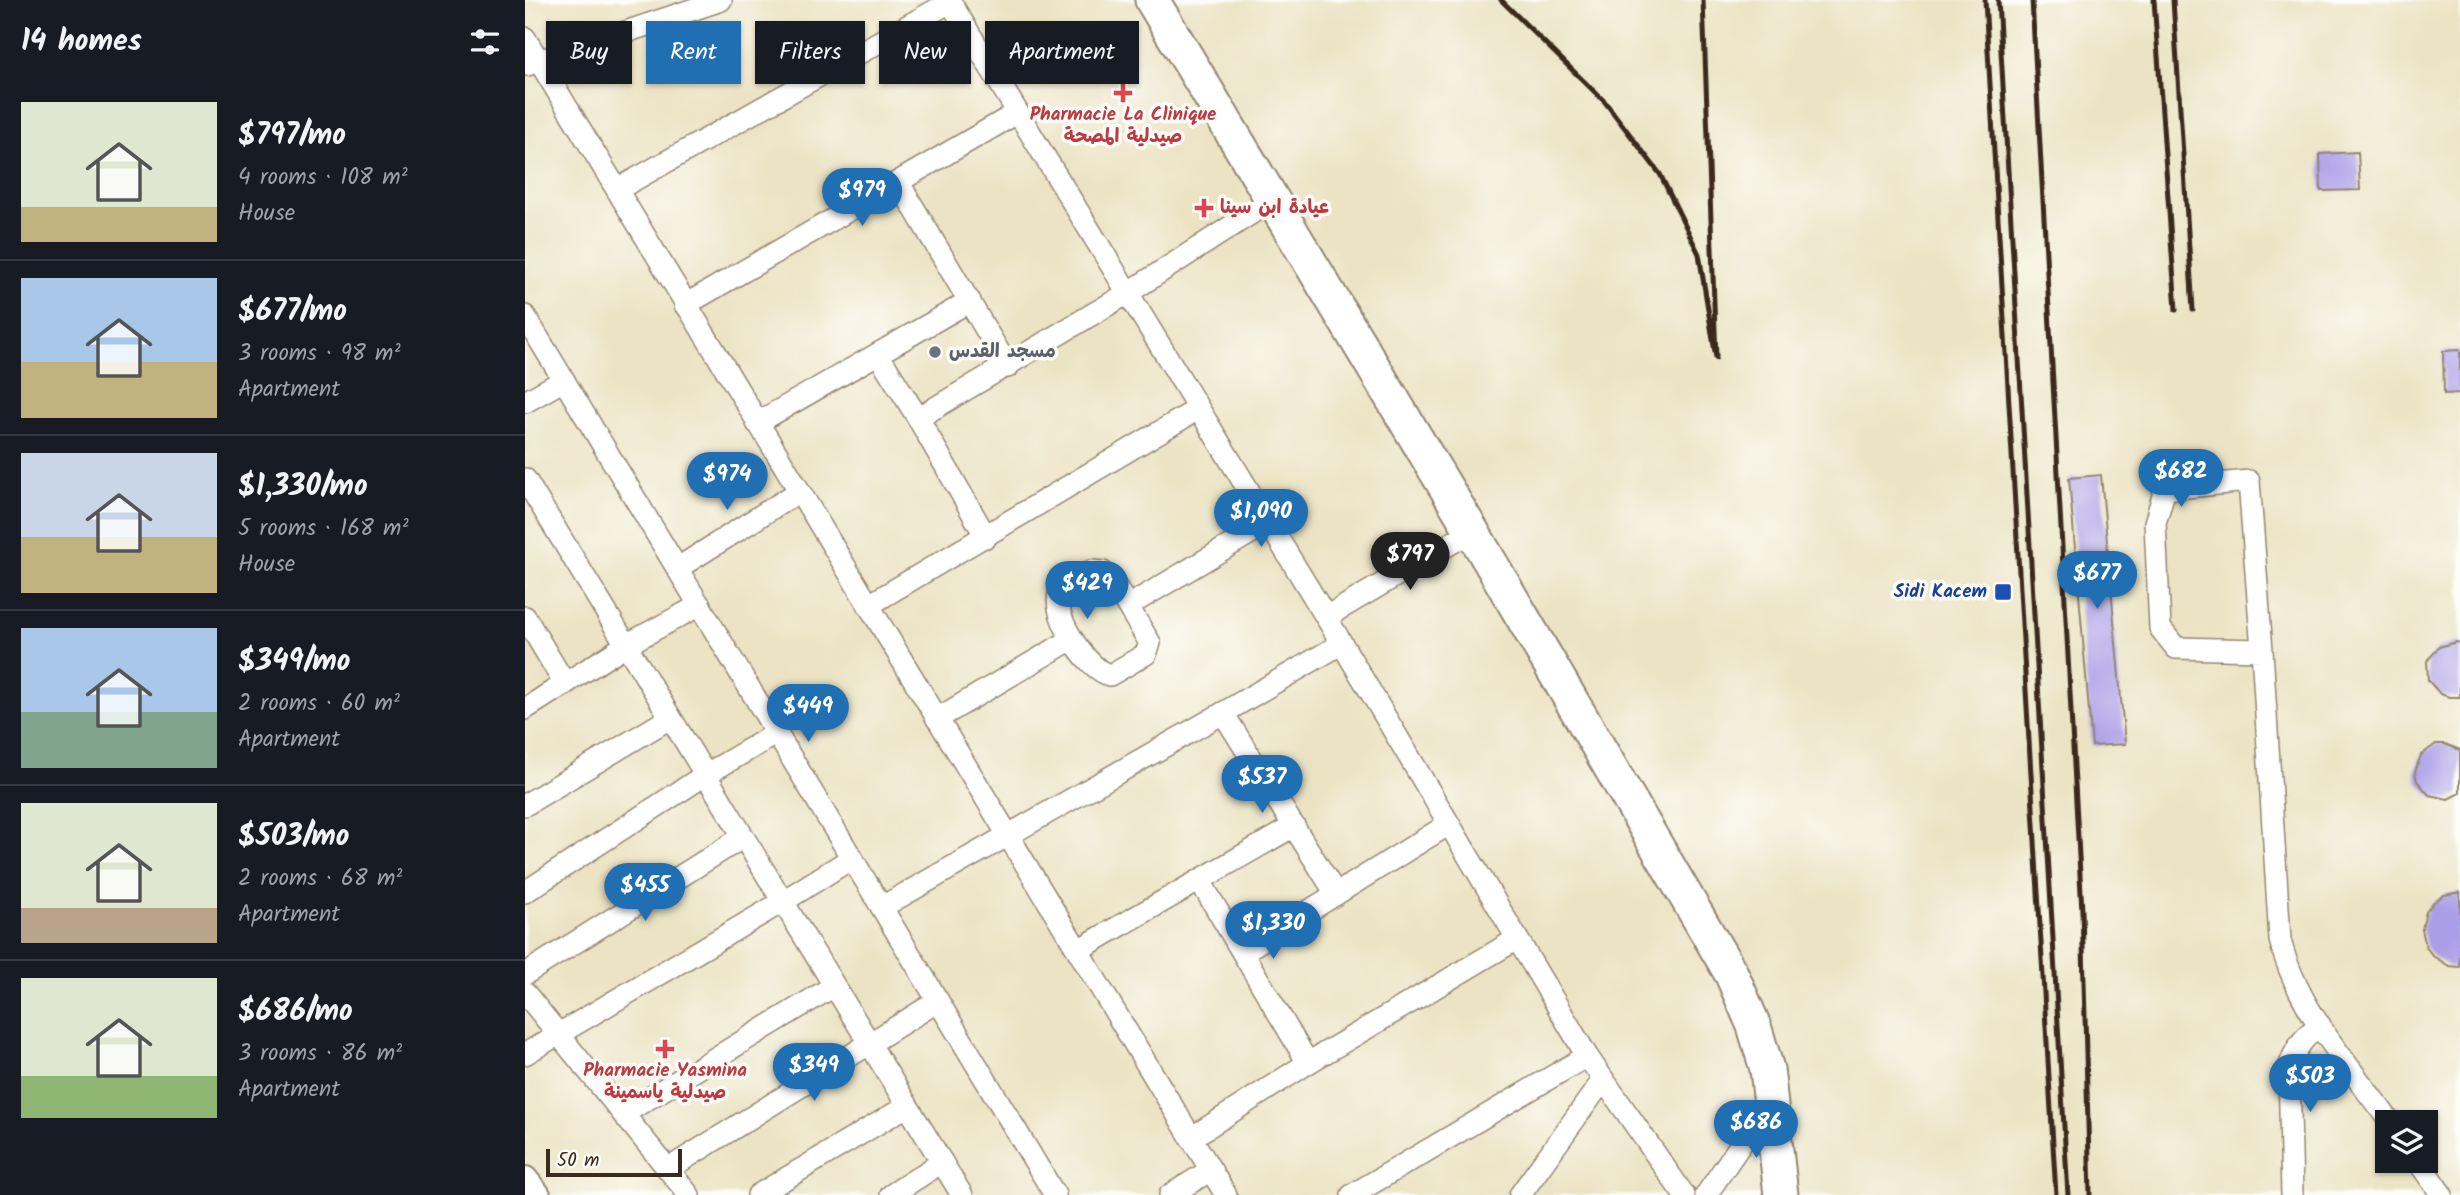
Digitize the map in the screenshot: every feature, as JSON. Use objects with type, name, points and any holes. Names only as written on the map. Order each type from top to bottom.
[{"type":"main road","points":[[1152,0],[1472,531],[1727,966],[1763,1051],[1781,1195]]},
{"type":"street","points":[[532,63],[720,0]]},
{"type":"street","points":[[618,189],[949,1],[1327,617],[1587,1056],[1683,1195]]},
{"type":"street","points":[[525,38],[532,63],[618,189],[798,492],[1226,1195]]},
{"type":"street","points":[[685,305],[1017,113]]},
{"type":"street","points":[[899,183],[1007,367]]},
{"type":"street","points":[[918,418],[1128,293],[1272,200]]},
{"type":"street","points":[[757,423],[970,301]]},
{"type":"street","points":[[525,316],[1055,1195]]},
{"type":"street","points":[[878,354],[986,537]]},
{"type":"street","points":[[525,402],[564,380]]},
{"type":"street","points":[[869,605],[1198,409]]},
{"type":"street","points":[[525,479],[962,1195]]},
{"type":"street","points":[[2262,650],[2176,648],[2160,628],[2155,523],[2165,489],[2249,481],[2262,650],[2280,940],[2295,983],[2320,1025],[2381,1110]]},
{"type":"street","points":[[678,568],[798,492]]},
{"type":"street","points":[[1128,606],[1269,522]]},
{"type":"street","points":[[1327,617],[1472,531]]},
{"type":"street","points":[[1096,571],[1107,574],[1128,606],[1150,645],[1146,654],[1115,673],[1097,671],[1072,639],[1059,614],[1058,597],[1063,587],[1082,575],[1096,571]]},
{"type":"street","points":[[525,709],[626,645],[700,605]]},
{"type":"street","points":[[525,617],[565,684]]},
{"type":"street","points":[[937,719],[1072,639]]},
{"type":"street","points":[[882,907],[1341,643]]},
{"type":"street","points":[[1223,713],[1336,894]]},
{"type":"street","points":[[525,805],[670,718]]},
{"type":"street","points":[[525,892],[705,775],[777,733]]},
{"type":"street","points":[[1243,952],[1449,824]]},
{"type":"street","points":[[1077,950],[1294,826]]},
{"type":"street","points":[[525,974],[743,836]]},
{"type":"street","points":[[525,1054],[852,858]]},
{"type":"street","points":[[1200,881],[1308,1063]]},
{"type":"street","points":[[1191,1138],[1308,1063],[1517,939]]},
{"type":"street","points":[[623,1114],[834,986]]},
{"type":"street","points":[[525,993],[689,1195]]},
{"type":"street","points":[[668,1169],[938,1000]]},
{"type":"street","points":[[2292,1195],[2289,1068],[2304,1037],[2320,1025]]},
{"type":"street","points":[[1352,1195],[1587,1056]]},
{"type":"street","points":[[1520,1195],[1603,1080]]},
{"type":"street","points":[[1706,1195],[1771,1100]]},
{"type":"street","points":[[758,1195],[907,1106]]},
{"type":"street","points":[[891,1195],[942,1162]]},
{"type":"street","points":[[1170,1195],[1211,1170]]},
{"type":"street","points":[[2426,1173],[2442,1195]]},
{"type":"building","points":[[2358,152],[2360,190],[2321,191],[2320,154]]},
{"type":"building","points":[[2460,350],[2460,393],[2444,394],[2443,351]]},
{"type":"building","points":[[2101,475],[2125,744],[2092,746],[2069,478]]},
{"type":"building","points":[[2460,643],[2460,697],[2449,697],[2440,694],[2428,680],[2427,661],[2439,647]]},
{"type":"building","points":[[2436,744],[2445,744],[2460,750],[2460,793],[2448,799],[2429,795],[2417,781],[2415,772],[2421,755]]},
{"type":"building","points":[[2460,892],[2460,967],[2449,966],[2433,956],[2426,947],[2422,929],[2426,912],[2434,902],[2444,895]]},
{"type":"railway","points":[[1501,0],[1605,102],[1660,174],[1699,254],[1716,358],[1703,0]]},
{"type":"railway","points":[[1985,0],[2056,1195]]},
{"type":"railway","points":[[1998,0],[2068,1195]]},
{"type":"railway","points":[[2032,0],[2082,911],[2090,1195]]},
{"type":"railway","points":[[2154,0],[2176,310]]},
{"type":"railway","points":[[2173,0],[2193,310]]},
{"type":"place","name":"Pharmacie La Clinique صيدلية المصحة","points":[[1123,93]]},
{"type":"place","name":"عيادة ابن سينا","points":[[1204,208]]},
{"type":"place","name":"مسجد القدس","points":[[935,352]]},
{"type":"place","name":"Sidi Kacem","points":[[2003,592]]},
{"type":"place","name":"Pharmacie Yasmina صيدلية ياسمينة","points":[[665,1049]]}]
